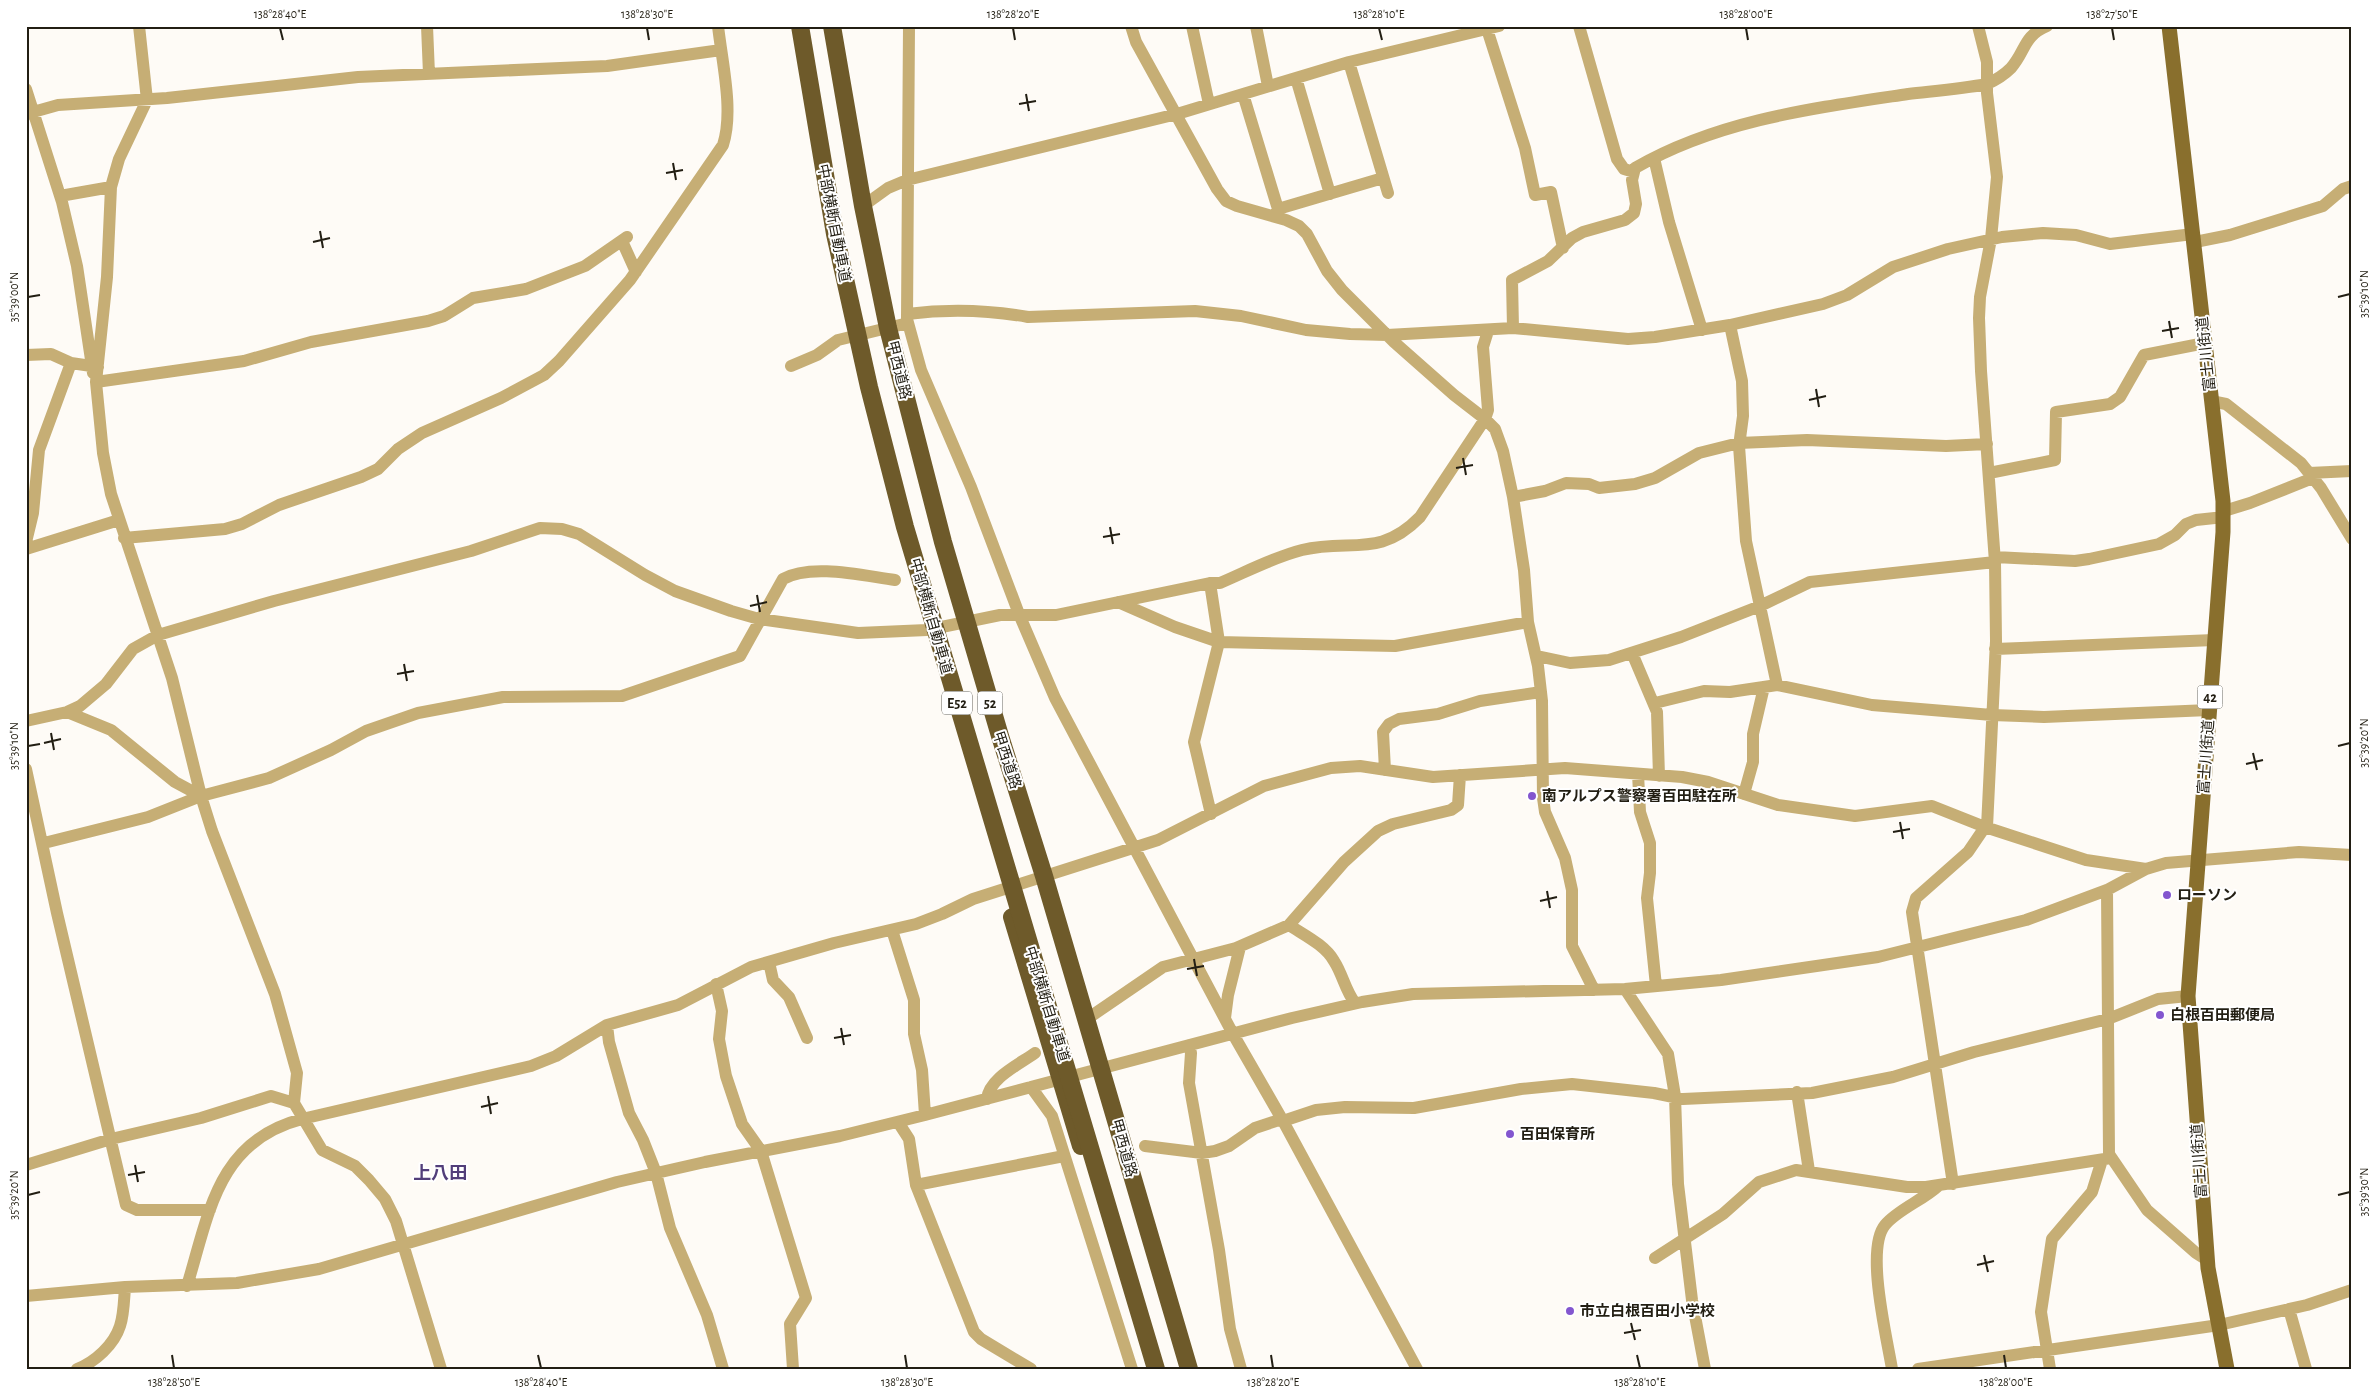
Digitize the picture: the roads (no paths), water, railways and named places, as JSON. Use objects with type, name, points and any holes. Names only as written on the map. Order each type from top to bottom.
[{"type":"highway","points":[[794,26],[825,218],[851,336],[893,505],[927,630],[1060,1079],[1149,1369]]},
{"type":"highway","name":"中部横断自動車道","points":[[800,26],[834,234],[868,387],[905,527],[1156,1369]]},
{"type":"highway","name":"中部横断自動車道","points":[[808,26],[843,232],[877,388],[912,524],[1164,1369]]},
{"type":"highway","name":"甲西道路","points":[[832,26],[888,328],[965,622],[1087,1019],[1189,1369]]},
{"type":"main road","name":"富士川街道","points":[[2169,26],[2224,514],[2188,996],[2207,1260],[2227,1369]]},
{"type":"street","points":[[139,26],[147,100],[119,159],[111,187],[107,277],[95,366],[96,400],[111,494],[118,520],[172,678],[201,796],[212,831],[275,994],[297,1073],[294,1103],[302,1119],[309,1125],[322,1150],[354,1166],[385,1199],[396,1221],[441,1369]]},
{"type":"street","points":[[428,26],[429,74]]},
{"type":"street","points":[[124,538],[225,529],[242,524],[279,505],[370,473],[422,433],[501,398],[544,375],[559,361],[636,272],[723,145],[727,114],[718,26]]},
{"type":"street","points":[[908,26],[907,318],[921,370],[971,488],[1019,614],[1055,698],[1224,1018],[1282,1120],[1417,1369]]},
{"type":"street","points":[[1131,26],[1136,42],[1217,189],[1226,201],[1237,206],[1276,213],[1299,226],[1307,234],[1327,271],[1387,335],[1454,395],[1485,418],[1495,429],[1513,497],[1524,570],[1528,622],[1537,656],[1541,692],[1543,798],[1546,812],[1565,858],[1572,890],[1572,946],[1594,990]]},
{"type":"street","points":[[1192,26],[1209,104]]},
{"type":"street","points":[[1256,26],[1268,86]]},
{"type":"street","points":[[1579,26],[1617,159],[1624,169],[1634,172]]},
{"type":"street","points":[[1953,1184],[1912,912],[1916,898],[1968,852],[1986,827],[1995,649],[1995,560],[1979,318],[1980,297],[1988,266],[1997,178],[1987,84],[1987,62],[1978,26]]},
{"type":"street","points":[[1513,328],[1512,280],[1548,262],[1572,238],[1583,232],[1625,220],[1634,212],[1636,204],[1632,180],[1635,168],[1712,132],[1760,118],[1987,84],[2011,68],[2028,38],[2035,31],[2047,26]]},
{"type":"street","points":[[864,206],[888,188],[907,180],[1176,114],[1461,30],[1493,28],[1525,148],[1535,195],[1551,192],[1564,248]]},
{"type":"street","points":[[30,113],[58,105],[147,100],[358,77],[607,66],[721,50]]},
{"type":"street","points":[[1348,62],[1388,193]]},
{"type":"street","points":[[1296,78],[1330,194]]},
{"type":"street","points":[[26,89],[30,113],[60,196],[77,266],[95,366],[96,400]]},
{"type":"street","points":[[1243,94],[1276,213]]},
{"type":"street","points":[[1654,158],[1668,222],[1702,330]]},
{"type":"street","points":[[1276,213],[1384,178]]},
{"type":"street","points":[[792,366],[817,355],[838,340],[888,328],[907,318],[928,311],[1010,314],[1028,317],[1195,311],[1241,316],[1306,330],[1387,335],[1513,328],[1628,339],[1730,325],[1823,304],[1847,295],[1893,267],[1948,249],[1991,239],[2043,233],[2076,235],[2110,244],[2230,236],[2323,206],[2343,189],[2352,186]]},
{"type":"street","points":[[60,196],[111,187]]},
{"type":"street","points":[[96,382],[244,361],[311,342],[428,321],[444,316],[473,298],[526,289],[585,266],[624,239],[636,272]]},
{"type":"street","points":[[1730,325],[1742,381],[1743,416],[1739,443],[1746,541],[1777,686]]},
{"type":"street","points":[[26,721],[67,712],[80,706],[99,692],[133,650],[158,635],[274,601],[471,551],[540,528],[562,529],[579,534],[645,575],[675,591],[759,619],[858,633],[927,630],[1019,614],[1056,615],[1210,583],[1220,583],[1300,550],[1322,546],[1372,545],[1390,540],[1407,531],[1420,518],[1485,418],[1488,410],[1483,347],[1488,330]]},
{"type":"street","points":[[1989,473],[2055,460],[2056,412],[2110,404],[2120,397],[2144,355],[2205,344]]},
{"type":"street","points":[[26,355],[51,354],[71,363],[95,366]]},
{"type":"street","points":[[26,542],[33,513],[39,450],[71,363]]},
{"type":"street","points":[[2211,401],[2226,404],[2301,463],[2348,527],[2352,539]]},
{"type":"street","points":[[1513,497],[1545,492],[1566,483],[1589,484],[1598,488],[1635,484],[1655,478],[1698,453],[1739,443],[1806,440],[1946,446],[1987,444]]},
{"type":"street","points":[[1537,656],[1570,663],[1591,663],[1632,653],[1681,637],[1760,606],[1810,582],[1995,560],[2075,561],[2158,544],[2175,535],[2186,524],[2224,514],[2311,476],[2352,471]]},
{"type":"street","points":[[26,549],[118,520]]},
{"type":"street","points":[[44,843],[148,816],[201,796],[269,778],[331,750],[366,731],[418,713],[503,697],[622,696],[740,656],[783,578],[794,573],[849,574],[895,580]]},
{"type":"street","points":[[1210,583],[1219,642],[1194,742],[1211,814]]},
{"type":"street","points":[[1118,602],[1176,627],[1219,642],[1395,646],[1528,622]]},
{"type":"street","points":[[1995,649],[2214,640]]},
{"type":"street","points":[[1632,653],[1647,691],[1655,703],[1657,712],[1659,776]]},
{"type":"street","points":[[1655,703],[1704,691],[1730,692],[1777,686],[1872,705],[1992,715],[2044,717],[2209,710]]},
{"type":"street","points":[[1744,794],[1753,762],[1753,734],[1764,687]]},
{"type":"street","points":[[1385,770],[1383,732],[1388,724],[1399,720],[1438,714],[1480,701],[1541,692]]},
{"type":"street","points":[[67,712],[111,730],[175,782],[201,796]]},
{"type":"street","points":[[187,1286],[210,1210],[222,1178],[253,1142],[271,1129],[302,1119],[531,1066],[556,1056],[607,1025],[678,1005],[751,967],[834,943],[892,930],[942,914],[973,898],[1134,848],[1172,834],[1264,786],[1331,768],[1350,767],[1385,770],[1433,777],[1565,768],[1682,777],[1708,782],[1778,805],[1855,816],[1932,806],[1986,827],[2086,860],[2146,869]]},
{"type":"street","points":[[26,769],[44,843],[57,913],[126,1205],[137,1210],[210,1210]]},
{"type":"street","points":[[1638,774],[1640,812],[1650,842],[1650,873],[1647,898],[1656,986]]},
{"type":"street","points":[[1087,1019],[1163,967],[1240,947],[1289,925],[1344,862],[1378,832],[1393,824],[1451,810],[1458,805],[1460,775]]},
{"type":"street","points":[[26,1296],[125,1287],[237,1283],[319,1269],[404,1246],[617,1182],[898,1122],[1355,1003],[1413,994],[1625,989],[1721,980],[1878,957],[2026,920],[2107,890],[2146,869],[2166,863],[2299,852],[2352,855]]},
{"type":"street","points":[[2050,1369],[2041,1312],[2052,1239],[2092,1192],[2109,1154],[2107,890]]},
{"type":"street","points":[[1289,925],[1314,941],[1334,961],[1343,985],[1355,1003]]},
{"type":"street","points":[[892,930],[914,1000],[914,1034],[922,1070],[925,1115]]},
{"type":"street","points":[[1224,1018],[1240,947]]},
{"type":"street","points":[[768,962],[773,980],[789,997],[807,1038]]},
{"type":"street","points":[[716,984],[722,1011],[719,1039],[726,1076],[742,1124],[761,1151],[806,1298],[790,1324],[792,1369]]},
{"type":"street","points":[[1625,989],[1668,1054],[1675,1096],[1678,1184],[1692,1300],[1705,1369]]},
{"type":"street","points":[[1145,1146],[1202,1153],[1229,1146],[1255,1128],[1316,1110],[1345,1107],[1414,1108],[1521,1089],[1572,1084],[1675,1096],[1683,1099],[1797,1092],[1812,1093],[1893,1077],[1934,1066],[1974,1052],[2108,1019],[2158,999],[2188,996]]},
{"type":"street","points":[[607,1025],[609,1042],[629,1113],[643,1140],[656,1173],[670,1228],[707,1315],[723,1369]]},
{"type":"street","points":[[1189,1045],[1191,1053],[1188,1083],[1219,1250],[1230,1329],[1241,1369]]},
{"type":"street","points":[[987,1099],[988,1092],[1002,1076],[1035,1054]]},
{"type":"street","points":[[1032,1087],[1052,1116],[1132,1369]]},
{"type":"street","points":[[1797,1092],[1809,1171]]},
{"type":"street","points":[[26,1165],[111,1139],[202,1118],[271,1096],[294,1103]]},
{"type":"street","points":[[898,1122],[909,1139],[916,1185],[974,1332],[981,1339],[1031,1369]]},
{"type":"street","points":[[916,1185],[1064,1156]]},
{"type":"street","points":[[2106,1159],[2147,1210],[2196,1253],[2207,1260]]},
{"type":"street","points":[[1656,1258],[1723,1214],[1759,1182],[1796,1170],[1907,1187],[1938,1186],[2106,1159]]},
{"type":"street","points":[[1892,1369],[1876,1266],[1879,1239],[1882,1229],[1887,1223],[1927,1196],[1938,1186]]},
{"type":"street","points":[[77,1369],[93,1360],[113,1340],[120,1326],[125,1287]]},
{"type":"street","points":[[1918,1369],[2219,1325],[2289,1309],[2351,1290]]},
{"type":"street","points":[[2289,1309],[2306,1369]]},
{"type":"place","name":"南アルプス警察署百田駐在所","points":[[1532,796]]},
{"type":"place","name":"ローソン","points":[[2167,895]]},
{"type":"place","name":"白根百田郵便局","points":[[2160,1015]]},
{"type":"place","name":"百田保育所","points":[[1510,1134]]},
{"type":"place","name":"市立白根百田小学校","points":[[1570,1311]]},
{"type":"district","name":"上八田","points":[[440,1173]]}]
